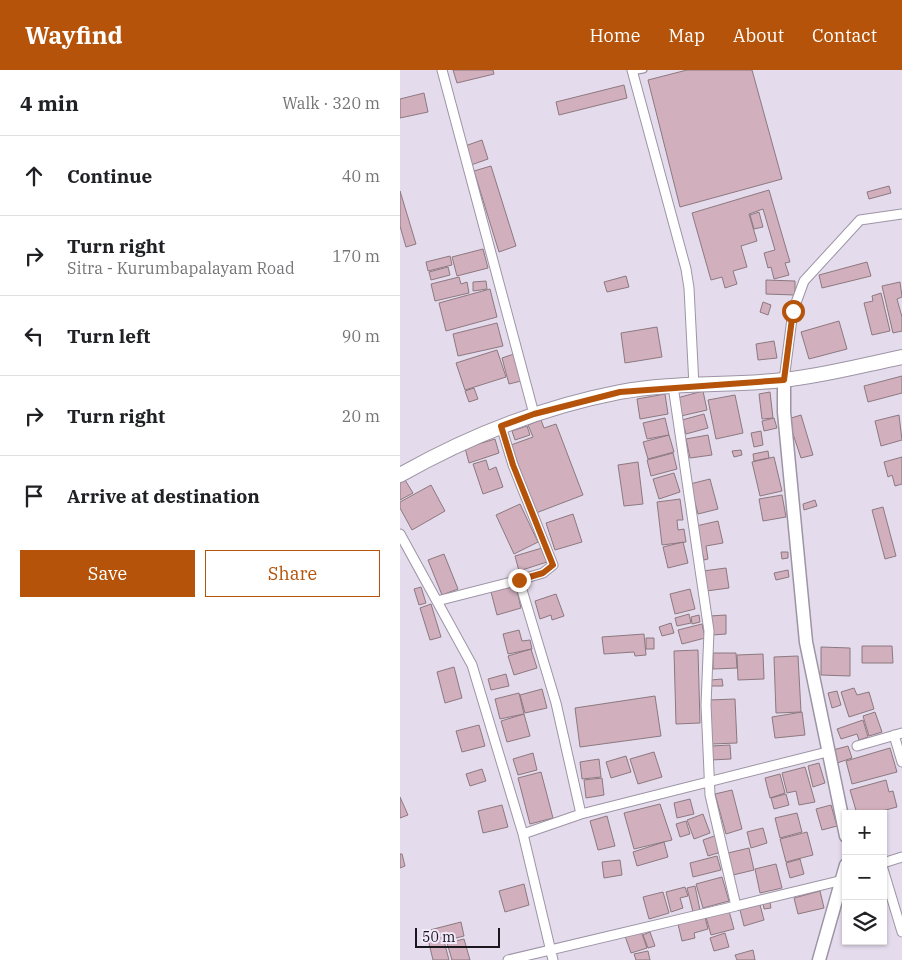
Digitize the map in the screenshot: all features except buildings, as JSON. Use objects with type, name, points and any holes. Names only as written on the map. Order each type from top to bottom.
[{"type":"main road","points":[[400,475],[439,453],[501,426],[534,414],[620,392],[673,386],[784,380],[902,357]]},
{"type":"street","points":[[442,70],[534,414]]},
{"type":"street","points":[[633,71],[686,269],[689,288],[694,386]]},
{"type":"street","points":[[842,818],[806,642],[784,412],[784,380],[793,311],[804,281],[860,220],[902,214]]},
{"type":"street","points":[[673,386],[709,631],[706,705],[710,795],[736,906]]},
{"type":"street","points":[[437,601],[543,573],[553,565],[513,465],[501,426]]},
{"type":"street","points":[[400,534],[472,665],[522,834],[553,960]]},
{"type":"street","points":[[519,580],[556,703],[581,814]]},
{"type":"street","points":[[857,746],[898,734],[902,762]]},
{"type":"street","points":[[522,834],[581,814],[639,801],[709,780],[827,752]]},
{"type":"street","points":[[887,862],[902,857]]},
{"type":"street","points":[[508,960],[736,906],[842,875]]},
{"type":"street","points":[[887,883],[902,932]]},
{"type":"street","points":[[818,960],[842,884]]},
{"type":"lane","points":[[633,71],[644,70]]},
{"type":"route","points":[[519,580],[543,573],[553,565],[513,465],[501,426],[534,414],[620,392],[673,386],[784,380],[793,311]]}]
